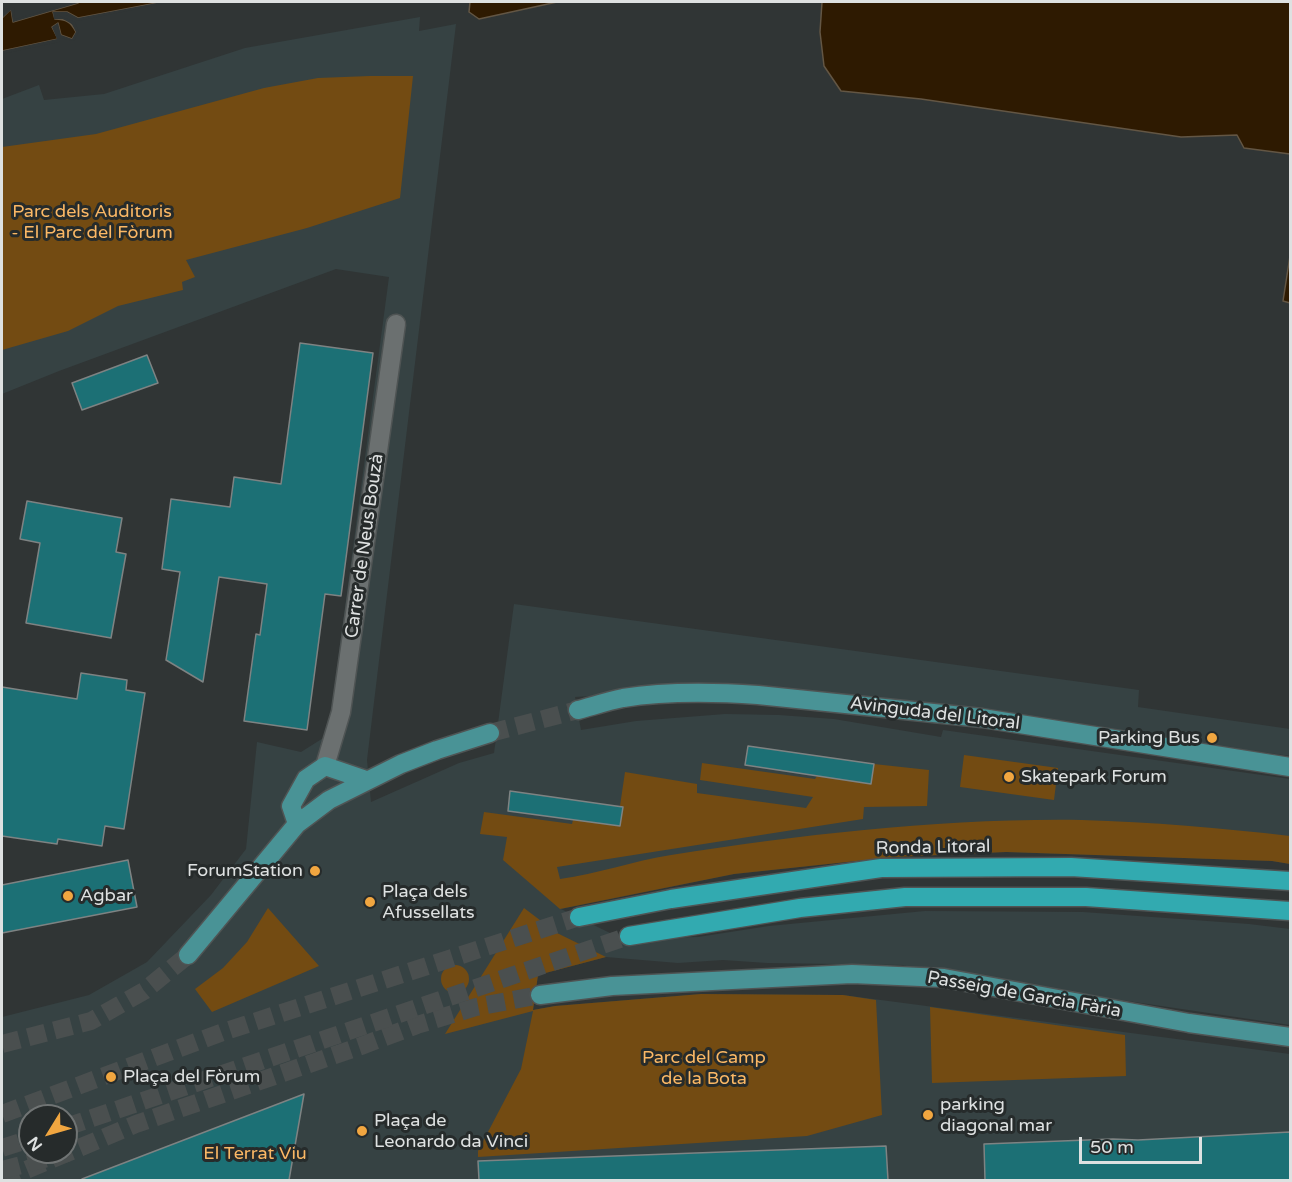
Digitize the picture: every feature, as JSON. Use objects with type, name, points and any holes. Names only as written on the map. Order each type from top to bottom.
[{"type":"highway","name":"Ronda Litoral","points":[[579,917],[671,899],[881,868],[1071,867],[1290,881]]},
{"type":"highway","points":[[629,936],[800,908],[905,897],[1086,897],[1290,911]]},
{"type":"main road","name":"Avinguda del Litoral","points":[[578,710],[623,698],[645,696],[723,692],[758,694],[982,718],[1290,767]]},
{"type":"main road","points":[[188,955],[297,824],[329,800],[366,780],[437,750],[490,733]]},
{"type":"main road","points":[[297,824],[291,806],[306,779],[325,766],[366,780]]},
{"type":"main road","name":"Passeig de Garcia Fària","points":[[540,995],[612,986],[852,974],[944,978],[1189,1023],[1290,1036]]},
{"type":"street","name":"Carrer de Neus Bouzà","points":[[325,766],[341,712],[396,324]]},
{"type":"shaded area","points":[[78,2],[162,2],[78,18],[67,12],[53,12],[55,19],[65,20],[72,26],[76,32],[72,39],[61,35],[58,23],[52,27],[58,39],[2,51],[2,18],[11,9],[13,22]]},
{"type":"shaded area","points":[[470,2],[557,2],[479,19],[469,12]]},
{"type":"shaded area","points":[[822,2],[1290,2],[1290,154],[1244,148],[1237,135],[1181,137],[921,99],[841,91],[824,66],[820,32]]},
{"type":"shaded area","points":[[420,17],[419,31],[456,24],[367,760],[371,802],[459,763],[494,753],[514,604],[1139,690],[1138,707],[1290,729],[1290,756],[859,697],[736,687],[575,697],[581,730],[636,721],[725,714],[779,715],[834,719],[941,737],[943,730],[1290,779],[1290,864],[1272,861],[1006,852],[894,857],[734,874],[561,909],[610,933],[642,938],[698,937],[769,926],[925,911],[1083,912],[1290,929],[1290,1025],[931,972],[903,965],[723,960],[678,963],[606,957],[538,975],[533,1010],[555,1006],[701,994],[843,995],[1290,1054],[1290,1180],[2,1180],[2,1017],[89,995],[147,962],[211,895],[246,849],[257,742],[301,752],[328,735],[389,277],[336,269],[2,394],[2,99],[39,85],[44,100],[104,94],[245,48]]},
{"type":"shaded area","points":[[1290,256],[1290,303],[1283,301]]},
{"type":"green space","name":"Parc dels Auditoris - El Parc del Fòrum","points":[[413,76],[400,198],[307,228],[186,260],[195,277],[182,282],[183,290],[118,306],[68,331],[2,350],[2,147],[96,134],[264,88],[318,78]]},
{"type":"green space","name":"Skatepark Forum","points":[[964,755],[1058,768],[1054,800],[960,787]]},
{"type":"green space","points":[[702,763],[815,779],[817,776],[871,784],[874,764],[929,770],[927,806],[864,807],[863,819],[557,867],[560,879],[657,858],[773,840],[927,825],[1031,820],[1134,822],[1290,836],[1290,864],[1272,861],[1006,852],[894,857],[734,874],[560,909],[503,860],[507,837],[480,834],[484,812],[572,824],[573,820],[620,826],[622,807],[620,806],[625,772],[697,784],[697,793],[806,808],[813,797],[700,780]]},
{"type":"green space","points":[[268,908],[319,966],[212,1012],[195,989],[223,968],[247,942]]},
{"type":"green space","name":"Parc del Camp de la Bota","points":[[524,908],[557,933],[606,957],[538,975],[533,1010],[555,1006],[701,994],[843,995],[876,1000],[882,1115],[807,1136],[478,1157],[478,1151],[521,1069],[533,1011],[445,1034]]},
{"type":"green space","points":[[455,965],[465,969],[469,979],[465,989],[455,993],[445,989],[441,979],[445,969]]},
{"type":"green space","points":[[930,1007],[1125,1035],[1126,1076],[932,1083]]},
{"type":"pier","points":[[74,2],[78,3],[13,22],[11,10],[2,18],[2,14],[10,6],[14,8],[15,19]]},
{"type":"pier","points":[[165,2],[78,21],[66,15],[57,15],[75,22],[79,32],[74,41],[60,38],[59,42],[2,54],[2,51],[57,39],[52,27],[58,23],[61,35],[72,39],[76,32],[72,24],[63,19],[54,19],[53,12],[67,12],[78,18]]},
{"type":"building","points":[[300,343],[373,353],[341,596],[325,594],[307,730],[244,721],[256,634],[260,635],[267,584],[219,577],[203,682],[166,660],[180,572],[162,569],[171,499],[230,507],[234,477],[281,484]]},
{"type":"building","points":[[147,355],[158,383],[82,410],[72,383]]},
{"type":"building","points":[[27,501],[122,518],[116,552],[126,554],[111,638],[26,623],[40,543],[20,539]]},
{"type":"building","points":[[81,673],[127,680],[126,690],[145,693],[124,829],[105,826],[102,846],[58,839],[57,844],[2,836],[2,687],[77,699]]},
{"type":"building","points":[[748,746],[874,764],[871,784],[745,765]]},
{"type":"building","points":[[510,791],[623,807],[620,826],[508,811]]},
{"type":"building","name":"Agbar","points":[[128,860],[137,907],[2,933],[2,885]]},
{"type":"building","points":[[304,1094],[289,1180],[82,1180],[82,1179]]},
{"type":"building","points":[[1290,1132],[1290,1180],[985,1180],[984,1144],[1138,1140]]},
{"type":"building","points":[[886,1146],[888,1180],[479,1180],[478,1161]]},
{"type":"tunnel","points":[[490,733],[578,710]]},
{"type":"tunnel","points":[[2,1114],[223,1032],[579,917]]},
{"type":"tunnel","points":[[78,1123],[629,936]]},
{"type":"tunnel","points":[[2,1044],[91,1021],[144,991],[188,955]]},
{"type":"tunnel","points":[[2,1170],[67,1153],[136,1124],[417,1025],[476,1007],[540,995]]},
{"type":"tunnel","points":[[2,1148],[18,1143]]},
{"type":"tunnel","points":[[2,1180],[41,1164]]},
{"type":"place","name":"Parking Bus","points":[[1212,738]]},
{"type":"place","name":"Skatepark Forum","points":[[1009,777]]},
{"type":"place","name":"ForumStation","points":[[315,871]]},
{"type":"place","name":"Agbar","points":[[68,896]]},
{"type":"place","name":"Plaça dels Afussellats","points":[[370,902]]},
{"type":"place","name":"Plaça del Fòrum","points":[[111,1077]]},
{"type":"place","name":"parking diagonal mar","points":[[928,1115]]},
{"type":"place","name":"Plaça de Leonardo da Vinci","points":[[362,1131]]},
{"type":"park label","name":"El Terrat Viu","points":[[255,1154]]}]
